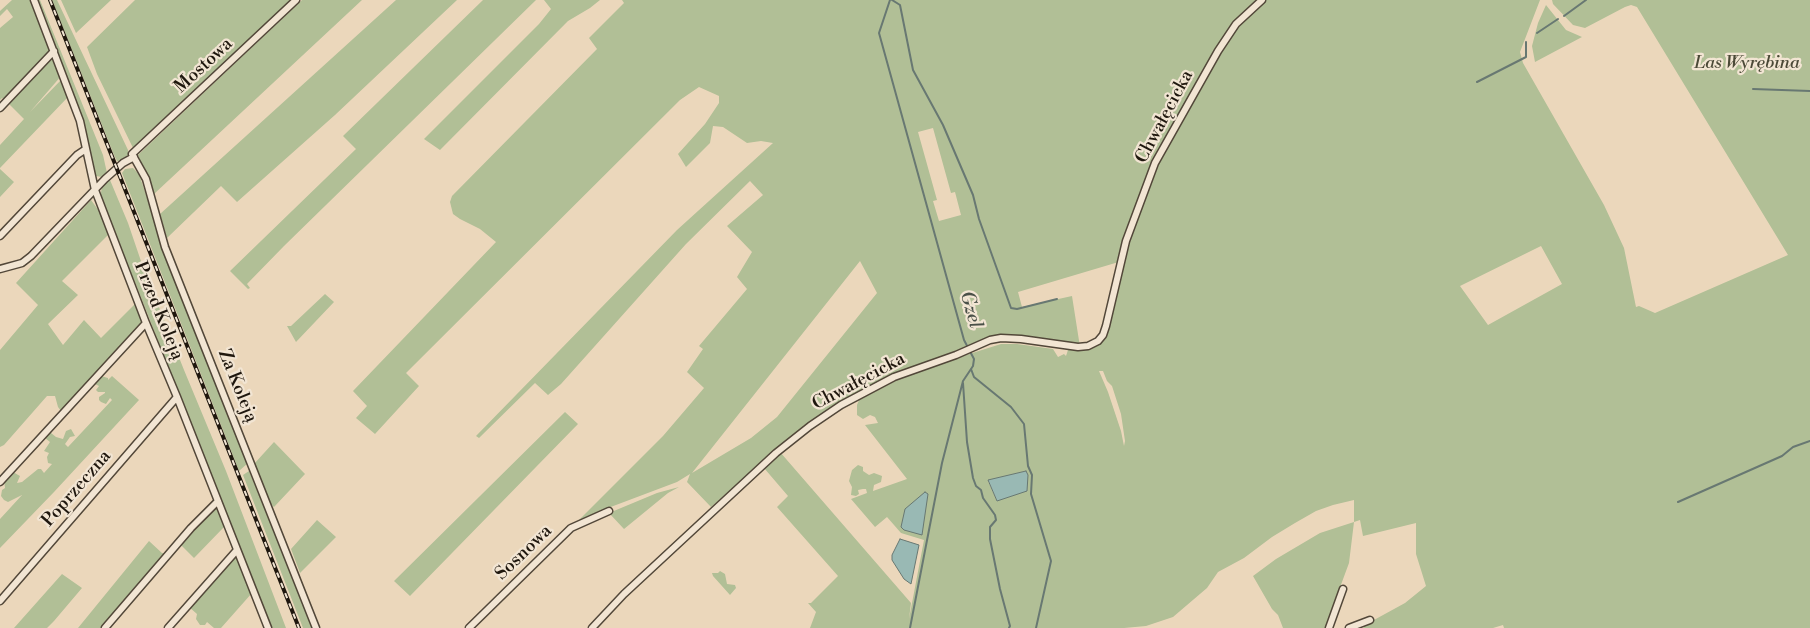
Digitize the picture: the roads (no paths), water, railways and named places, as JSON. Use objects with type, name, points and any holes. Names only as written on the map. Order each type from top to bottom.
[{"type":"street","name":"Przed Koleją","points":[[34,0],[80,121],[95,190],[268,628]]},
{"type":"street","name":"Mostowa","points":[[0,269],[22,263],[31,256],[95,190],[296,0]]},
{"type":"street","name":"Chwałęcicka","points":[[592,628],[624,594],[701,520],[795,437],[842,405],[881,383],[990,340],[1001,338],[1084,347],[1094,344],[1101,338],[1106,326],[1126,241],[1155,163],[1231,31],[1262,0]]},
{"type":"street","points":[[0,108],[54,51]]},
{"type":"street","points":[[0,236],[77,155],[86,149]]},
{"type":"street","name":"Za Koleją","points":[[133,156],[146,179],[157,224],[173,267],[316,628]]},
{"type":"street","points":[[0,482],[146,323]]},
{"type":"street","name":"Poprzeczna","points":[[0,601],[177,397]]},
{"type":"street","points":[[105,628],[191,528],[218,501]]},
{"type":"street","name":"Sosnowa","points":[[469,628],[571,528],[609,511]]},
{"type":"street","points":[[168,628],[237,550]]},
{"type":"street","points":[[1329,628],[1343,589]]},
{"type":"street","points":[[1349,628],[1370,620]]},
{"type":"water","points":[[1026,471],[1028,475],[1027,491],[997,501],[988,480]]},
{"type":"water","points":[[925,492],[928,494],[922,535],[904,530],[901,527],[905,509]]},
{"type":"water","points":[[900,539],[919,545],[911,584],[904,579],[892,560],[892,555]]},
{"type":"waterway","name":"Gzel","points":[[890,0],[879,33],[964,340],[974,359],[973,366],[963,381],[942,463],[910,628]]},
{"type":"waterway","points":[[892,0],[900,5],[913,70],[943,125],[973,195],[979,219],[1011,308],[1017,309],[1057,299]]},
{"type":"waterway","points":[[1564,16],[1586,0]]},
{"type":"waterway","points":[[1537,33],[1558,19]]},
{"type":"waterway","points":[[1477,82],[1526,57],[1526,42]]},
{"type":"waterway","points":[[1753,89],[1810,91]]},
{"type":"waterway","points":[[971,369],[974,377],[1011,407],[1024,424],[1028,466],[1032,475],[1031,494],[1051,561],[1036,628]]},
{"type":"waterway","points":[[963,383],[967,442],[973,478],[976,486],[981,490],[983,498],[995,515],[996,520],[990,527],[990,539],[1009,628]]},
{"type":"waterway","points":[[1678,502],[1782,456],[1793,447],[1810,441]]},
{"type":"railway","points":[[50,0],[299,628]]},
{"type":"park label","name":"Las Wyrębina","points":[[1747,64]]}]
